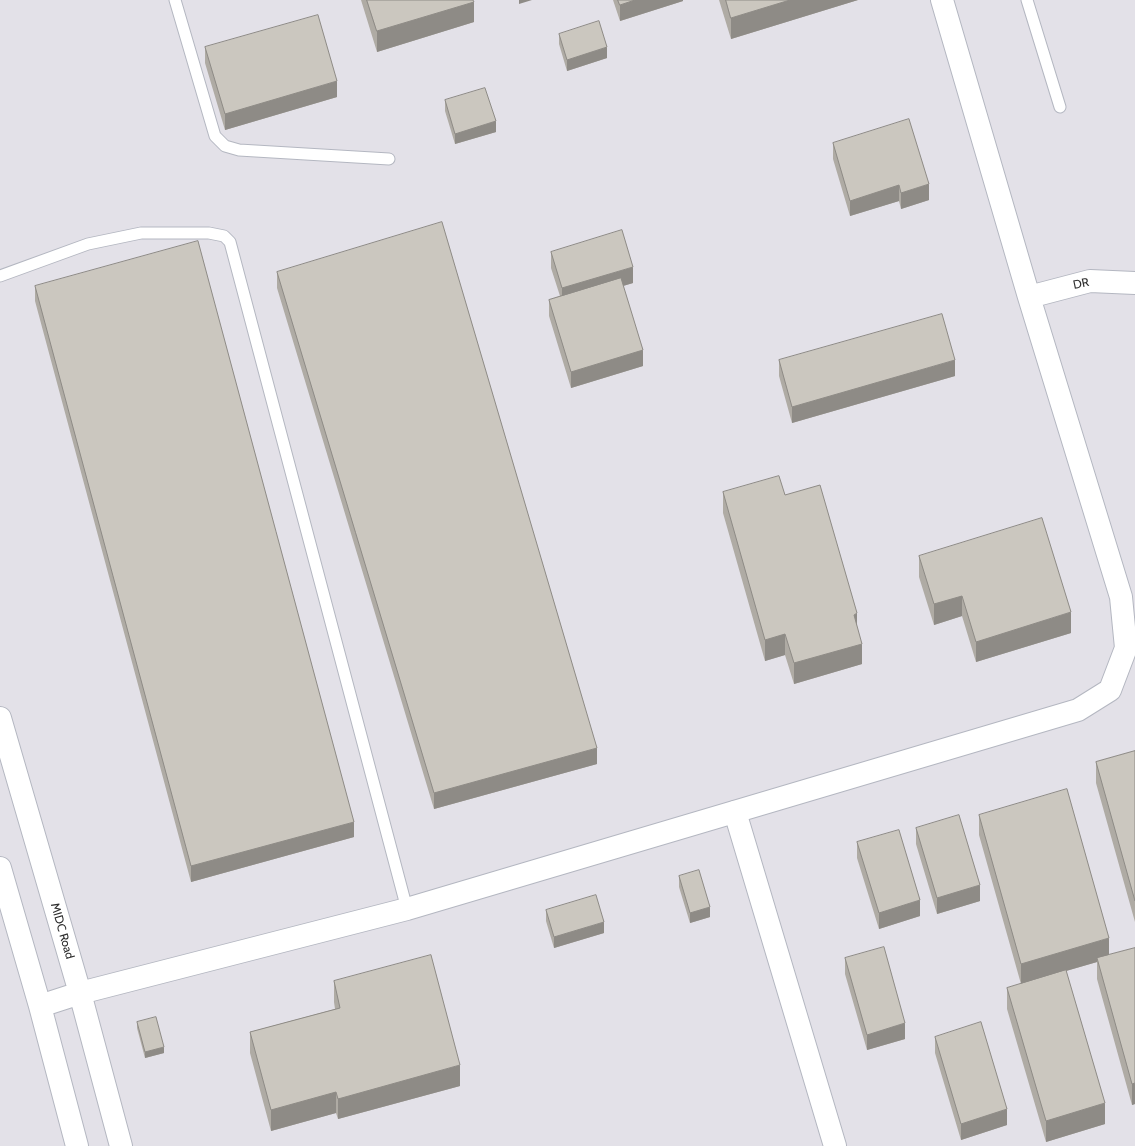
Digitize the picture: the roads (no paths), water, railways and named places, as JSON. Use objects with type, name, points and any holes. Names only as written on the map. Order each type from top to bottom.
[{"type":"street","points":[[40,1006],[80,993],[407,909],[1078,710],[1110,690],[1126,648],[1121,597],[1029,297],[942,0]]},
{"type":"street","name":"DR","points":[[1029,297],[1090,281],[1135,283]]},
{"type":"street","name":"MIDC Road","points":[[0,718],[80,993],[122,1146]]},
{"type":"street","points":[[735,812],[835,1146]]},
{"type":"street","points":[[0,868],[40,1006],[77,1146]]},
{"type":"lane","points":[[175,0],[215,136],[225,146],[239,150],[389,159]]},
{"type":"lane","points":[[1027,0],[1060,107]]},
{"type":"lane","points":[[0,276],[88,244],[141,234],[209,233],[224,236],[230,242],[407,909]]}]
